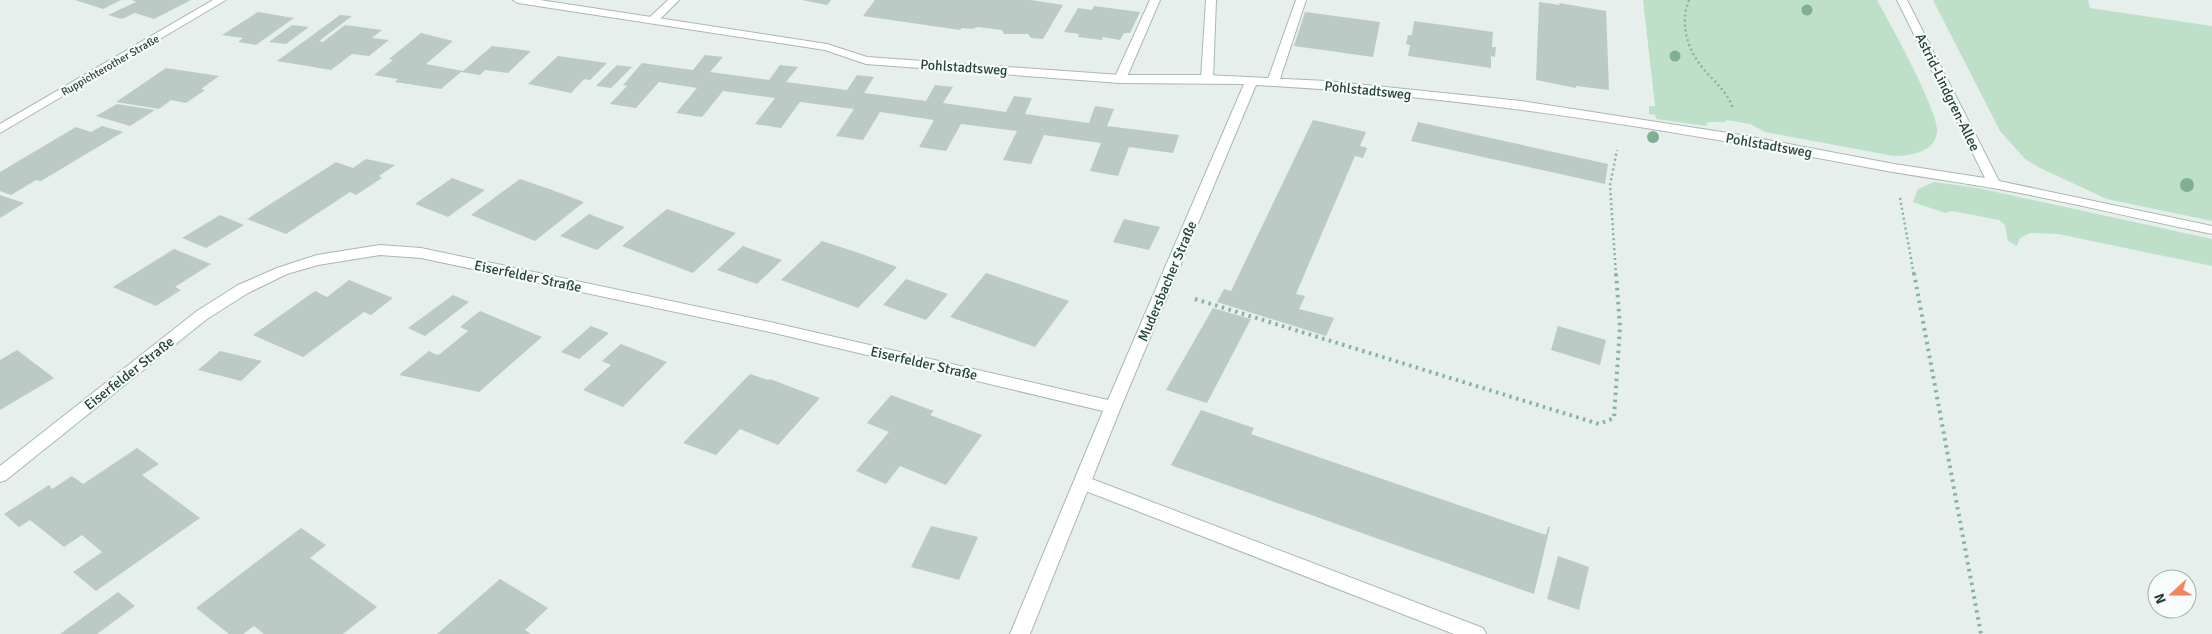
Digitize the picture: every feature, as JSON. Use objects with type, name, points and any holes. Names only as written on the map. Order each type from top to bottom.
[{"type":"street","name":"Ruppichterother Straße","points":[[0,129],[221,0]]},
{"type":"street","name":"Pohlstadtsweg","points":[[518,0],[827,47],[866,60],[1120,79],[1207,79],[1327,85],[1521,105],[1621,122],[1741,139],[1894,168],[1994,184],[2212,230]]},
{"type":"street","points":[[654,20],[674,0]]},
{"type":"street","points":[[1120,79],[1155,0]]},
{"type":"street","points":[[1207,79],[1212,0]]},
{"type":"street","points":[[1273,82],[1301,0]]},
{"type":"street","name":"Astrid-Lindgren-Allee","points":[[1902,0],[1994,184]]},
{"type":"street","name":"Mudersbacher Straße","points":[[1020,634],[1163,289],[1252,81]]},
{"type":"street","name":"Eiserfelder Straße","points":[[0,475],[202,316],[243,289],[282,271],[317,260],[380,250],[421,253],[760,324],[1114,407]]},
{"type":"street","points":[[1084,483],[1476,634]]},
{"type":"path","points":[[1689,0],[1685,11],[1685,27],[1692,52],[1699,64],[1721,87],[1732,103],[1741,139]]},
{"type":"path","points":[[1163,289],[1599,424],[1614,418],[1620,336],[1610,186],[1621,122]]},
{"type":"path","points":[[1894,168],[1980,634]]},
{"type":"green space","points":[[1643,0],[1877,0],[1913,67],[1931,106],[1936,122],[1937,132],[1935,139],[1932,144],[1921,152],[1894,156],[1765,132],[1750,124],[1726,120],[1725,122],[1708,122],[1706,126],[1656,119],[1655,115],[1649,114],[1649,106],[1655,106]]},
{"type":"green space","points":[[1933,0],[2088,0],[2090,8],[2212,26],[2212,221],[2107,199],[2040,168],[2025,159],[2000,131]]},
{"type":"green space","points":[[1934,182],[1978,188],[2212,239],[2212,266],[2058,234],[2030,233],[2020,238],[2017,246],[2008,241],[2005,225],[1999,220],[1952,211],[1945,213],[1913,202],[1918,189]]},
{"type":"building","points":[[75,0],[121,0],[103,9]]},
{"type":"building","points":[[132,0],[191,0],[154,19],[135,13],[122,19],[108,15],[136,2]]},
{"type":"building","points":[[802,0],[831,0],[827,5]]},
{"type":"building","points":[[875,0],[1031,0],[1063,5],[1043,39],[1031,38],[1028,34],[1004,34],[1002,30],[978,27],[972,29],[962,28],[960,30],[863,16]]},
{"type":"building","points":[[1539,2],[1560,5],[1559,3],[1606,11],[1609,90],[1576,86],[1576,88],[1536,80]]},
{"type":"building","points":[[1094,6],[1140,12],[1130,33],[1124,33],[1120,40],[1103,37],[1102,40],[1078,37],[1079,34],[1064,32],[1078,8],[1092,10]]},
{"type":"building","points":[[258,12],[294,18],[256,45],[238,42],[243,38],[222,35]]},
{"type":"building","points":[[1305,12],[1380,22],[1373,57],[1294,46]]},
{"type":"building","points":[[340,15],[352,16],[319,41],[323,42],[345,25],[382,30],[372,38],[389,40],[369,56],[352,54],[331,70],[277,61]]},
{"type":"building","points":[[1414,21],[1493,32],[1492,47],[1496,47],[1495,57],[1491,56],[1491,68],[1408,56],[1410,45],[1406,44],[1408,35],[1412,35]]},
{"type":"building","points":[[292,25],[309,27],[286,44],[269,42]]},
{"type":"building","points":[[421,33],[453,41],[426,64],[463,71],[492,46],[531,51],[508,73],[485,70],[480,75],[461,72],[441,89],[395,82],[398,79],[374,75],[393,60],[389,59]]},
{"type":"building","points":[[705,55],[723,57],[710,72],[769,80],[780,65],[798,67],[786,82],[847,90],[857,75],[874,77],[864,93],[926,101],[935,85],[953,87],[943,103],[1006,112],[1014,96],[1032,98],[1025,114],[1089,123],[1095,106],[1114,109],[1107,126],[1179,135],[1173,153],[1129,147],[1118,176],[1090,171],[1101,143],[1044,135],[1031,164],[1003,160],[1017,131],[961,124],[946,151],[919,147],[934,120],[880,112],[863,140],[836,136],[854,109],[800,102],[781,128],[755,124],[775,98],[723,91],[702,117],[676,113],[697,88],[659,82],[636,108],[610,104],[627,86],[623,85],[642,63],[693,70]]},
{"type":"building","points":[[558,56],[607,63],[590,80],[584,79],[571,93],[528,84]]},
{"type":"building","points":[[617,65],[632,67],[611,88],[596,86]]},
{"type":"building","points":[[166,68],[219,76],[201,89],[205,90],[186,103],[171,100],[159,109],[116,102]]},
{"type":"building","points":[[117,104],[155,110],[130,126],[96,116]]},
{"type":"building","points":[[1313,120],[1366,132],[1360,146],[1367,148],[1363,158],[1355,156],[1296,294],[1305,296],[1299,309],[1334,318],[1326,336],[1217,302],[1224,289],[1231,291]]},
{"type":"building","points":[[1418,122],[1608,164],[1605,184],[1411,141]]},
{"type":"building","points":[[102,126],[123,132],[41,181],[36,180],[11,195],[0,191],[0,172],[76,127],[91,132]]},
{"type":"building","points":[[366,159],[395,165],[379,176],[382,178],[356,195],[350,192],[286,234],[247,219],[336,162],[353,168]]},
{"type":"building","points":[[452,178],[485,190],[448,217],[415,204]]},
{"type":"building","points":[[520,179],[584,202],[535,241],[471,215]]},
{"type":"building","points":[[0,195],[24,203],[0,218]]},
{"type":"building","points":[[667,209],[736,233],[693,273],[622,246]]},
{"type":"building","points":[[589,214],[625,227],[597,250],[560,236]]},
{"type":"building","points":[[220,215],[244,225],[206,248],[182,238]]},
{"type":"building","points":[[1124,219],[1160,227],[1149,250],[1113,242]]},
{"type":"building","points":[[822,241],[897,267],[858,308],[781,280]]},
{"type":"building","points":[[743,246],[782,260],[757,284],[717,270]]},
{"type":"building","points":[[174,249],[211,264],[175,287],[181,290],[156,306],[113,287]]},
{"type":"building","points":[[986,273],[1069,301],[1035,347],[950,317]]},
{"type":"building","points":[[906,279],[948,294],[926,320],[883,305]]},
{"type":"building","points":[[349,280],[393,298],[371,315],[364,312],[303,357],[253,335],[315,291],[327,297]]},
{"type":"building","points":[[453,295],[469,302],[425,336],[408,328]]},
{"type":"building","points":[[1213,308],[1251,319],[1207,403],[1166,390]]},
{"type":"building","points":[[480,311],[542,337],[479,392],[399,375],[429,351],[437,355],[440,354],[468,331],[460,327]]},
{"type":"building","points":[[591,326],[609,333],[579,359],[561,352]]},
{"type":"building","points":[[1558,326],[1606,340],[1600,365],[1551,350]]},
{"type":"building","points":[[621,344],[667,362],[623,407],[583,390],[611,365],[602,361]]},
{"type":"building","points":[[17,350],[54,378],[0,410],[0,360]]},
{"type":"building","points":[[220,351],[262,361],[241,381],[198,370]]},
{"type":"building","points":[[750,374],[770,379],[820,398],[778,445],[740,429],[716,455],[683,443]]},
{"type":"building","points":[[891,395],[934,410],[930,415],[982,435],[946,485],[900,466],[886,484],[856,471],[889,432],[867,423]]},
{"type":"building","points":[[1201,410],[1254,428],[1251,434],[1546,535],[1548,527],[1550,527],[1534,594],[1171,465]]},
{"type":"building","points":[[137,448],[159,464],[142,475],[200,518],[96,591],[73,572],[102,552],[82,535],[64,547],[30,520],[19,527],[4,514],[49,485],[52,489],[72,476],[83,484]]},
{"type":"building","points":[[931,526],[978,537],[959,580],[911,567]]},
{"type":"building","points":[[301,528],[326,545],[310,558],[377,607],[343,634],[264,634],[254,626],[243,634],[229,634],[196,608]]},
{"type":"building","points":[[1558,556],[1589,567],[1579,610],[1547,599]]},
{"type":"building","points":[[500,579],[548,608],[525,630],[531,634],[437,634]]},
{"type":"building","points":[[118,592],[135,606],[97,634],[60,634]]}]
